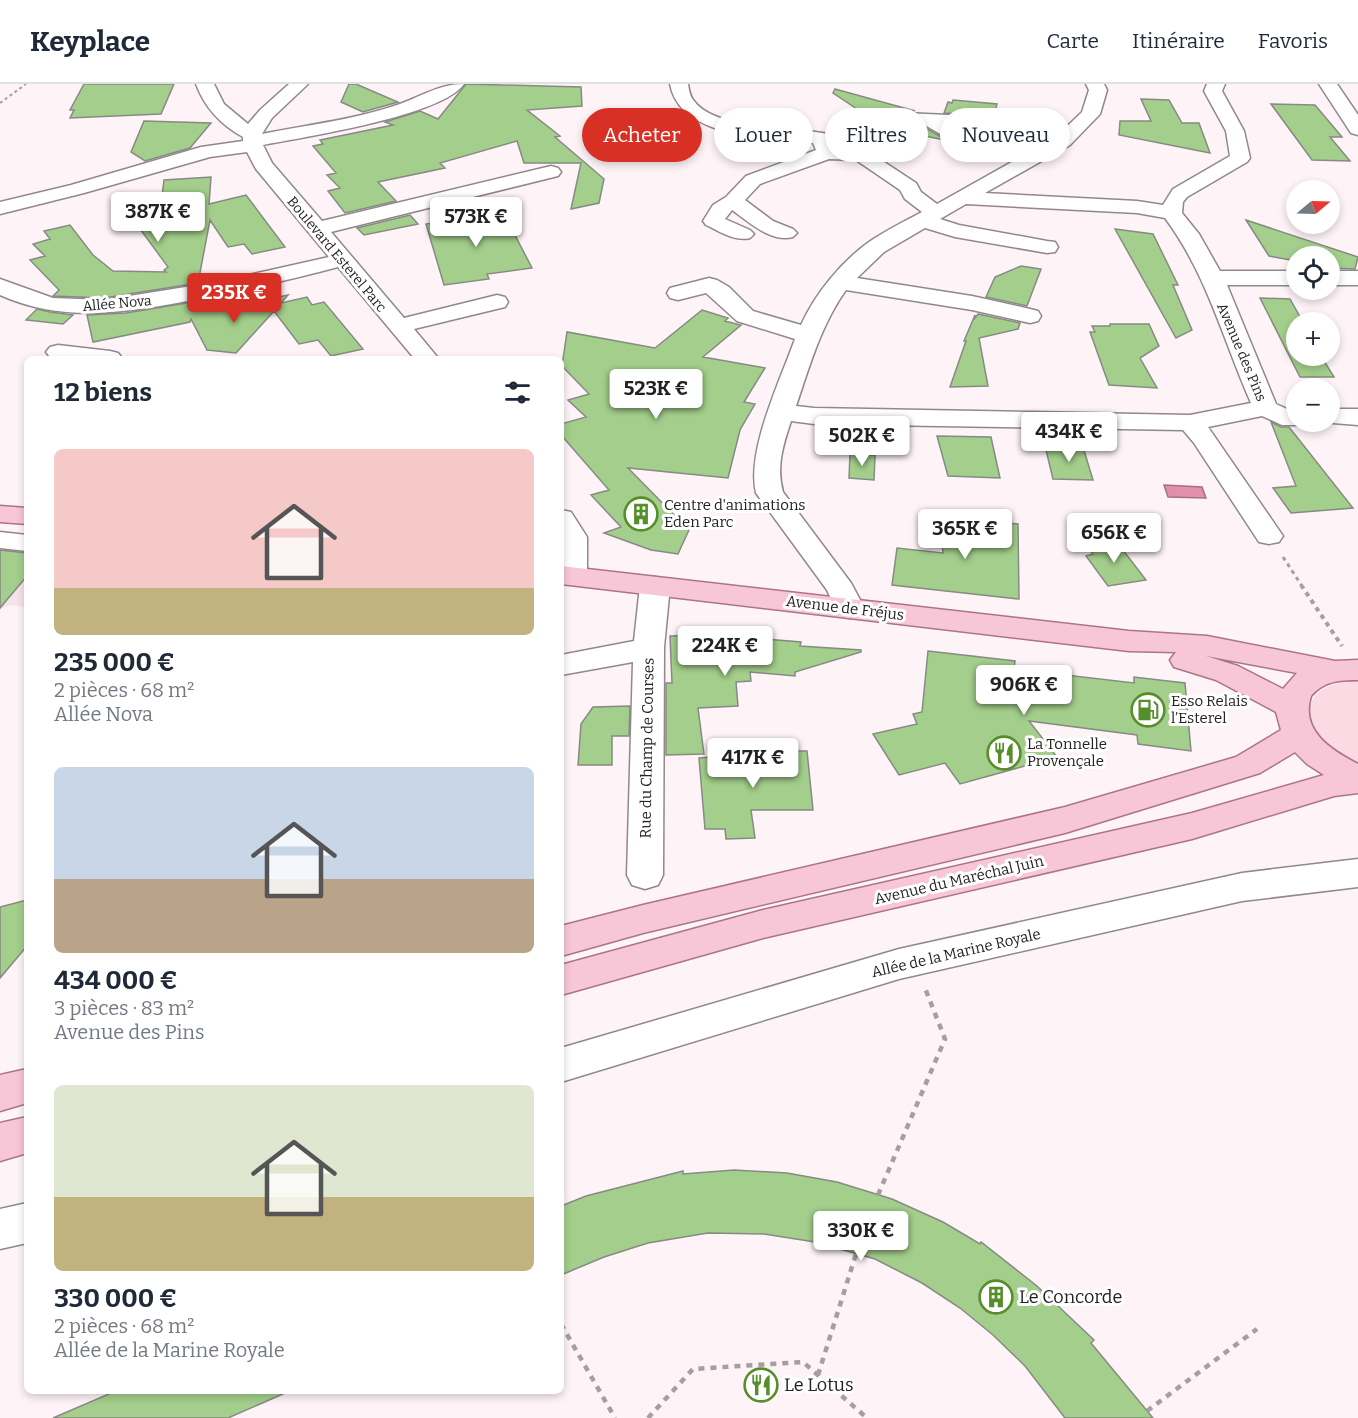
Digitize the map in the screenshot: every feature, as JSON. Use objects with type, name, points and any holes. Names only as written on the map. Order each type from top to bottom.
[{"type":"main road","points":[[0,513],[24,516]]},
{"type":"main road","name":"Avenue de Fréjus","points":[[567,575],[1129,641],[1156,640],[1346,670]]},
{"type":"main road","name":"Avenue de Fréjus","points":[[1129,641],[1227,673],[1295,720],[1313,750],[1332,765],[1358,780]]},
{"type":"main road","points":[[564,940],[643,919],[1065,820],[1248,765],[1295,720],[1297,690],[1312,678],[1346,670]]},
{"type":"main road","name":"Avenue du Maréchal Juin","points":[[564,979],[763,924],[1192,826],[1332,784],[1358,780]]},
{"type":"main road","points":[[0,1093],[24,1087]]},
{"type":"main road","points":[[0,1142],[24,1136]]},
{"type":"street","points":[[205,84],[208,93],[225,117],[253,140]]},
{"type":"street","points":[[253,140],[258,124],[299,84]]},
{"type":"street","points":[[0,208],[77,189],[198,153],[253,140],[358,121],[400,110],[451,89],[455,84]]},
{"type":"street","points":[[679,84],[687,105],[701,117],[720,124],[824,145]]},
{"type":"street","points":[[850,609],[841,589],[770,493],[766,478],[768,451],[808,335],[819,311],[840,282],[876,247],[1063,141],[1091,114],[1098,90],[1095,84]]},
{"type":"street","points":[[960,198],[1106,205],[1172,213],[1173,202],[1180,194],[1240,158],[1240,147],[1232,122],[1213,92],[1216,84]]},
{"type":"street","points":[[1328,84],[1358,129]]},
{"type":"street","name":"Boulevard Esterel Parc","points":[[253,140],[263,165],[424,356]]},
{"type":"street","points":[[743,234],[713,221],[720,209],[733,201],[753,180],[824,145]]},
{"type":"street","points":[[872,162],[909,187],[912,195],[928,216],[955,231],[1047,247]]},
{"type":"street","points":[[316,229],[551,172]]},
{"type":"street","points":[[733,201],[766,225],[786,233]]},
{"type":"street","name":"Avenue des Pins","points":[[782,412],[814,416],[1190,423],[1265,408],[1211,278],[1185,228],[1172,213]]},
{"type":"street","name":"Allée Nova","points":[[0,286],[22,297],[61,306],[89,307],[135,303],[234,285],[341,260]]},
{"type":"street","points":[[1211,278],[1286,278]]},
{"type":"street","points":[[1340,278],[1358,278]]},
{"type":"street","points":[[840,282],[972,303],[1030,316]]},
{"type":"street","points":[[678,293],[709,285],[721,292],[745,316],[808,335]]},
{"type":"street","points":[[398,326],[497,302]]},
{"type":"street","points":[[58,352],[93,356]]},
{"type":"street","points":[[1265,408],[1286,417]]},
{"type":"street","points":[[1340,417],[1358,417]]},
{"type":"street","points":[[1190,423],[1204,438],[1269,536]]},
{"type":"street","points":[[564,523],[573,537],[567,575]]},
{"type":"street","points":[[0,540],[24,543]]},
{"type":"street","name":"Rue du Champ de Courses","points":[[645,875],[649,646],[656,586]]},
{"type":"street","points":[[564,665],[622,655],[649,646]]},
{"type":"street","name":"Allée de la Marine Royale","points":[[564,1064],[915,961],[1242,887],[1358,873]]},
{"type":"street","points":[[0,1229],[24,1224]]},
{"type":"path","points":[[0,103],[26,84]]},
{"type":"path","points":[[1269,536],[1331,632]]},
{"type":"path","points":[[878,1195],[945,1039],[915,961]]},
{"type":"path","points":[[818,1375],[856,1254]]},
{"type":"path","points":[[564,1329],[615,1418]]},
{"type":"path","points":[[1147,1411],[1257,1329]]},
{"type":"path","points":[[648,1418],[693,1369],[803,1362],[867,1418]]},
{"type":"shaded area","points":[[1164,485],[1202,487],[1206,498],[1168,497]]},
{"type":"shaded area","points":[[0,545],[24,549],[24,607],[11,605],[0,609]]},
{"type":"shaded area","points":[[1345,681],[1358,681],[1358,765],[1336,752],[1317,733],[1311,722],[1309,710],[1313,699],[1323,689]]},
{"type":"building","points":[[84,84],[174,84],[161,114],[70,118],[74,110],[70,110]]},
{"type":"building","points":[[349,84],[356,84],[398,102],[363,112],[341,102]]},
{"type":"building","points":[[466,84],[581,87],[582,106],[527,110],[560,136],[555,137],[604,179],[599,203],[571,209],[581,163],[524,163],[517,141],[440,163],[445,168],[378,182],[396,201],[345,213],[328,191],[340,188],[327,175],[336,173],[313,146],[323,144],[320,140],[393,125],[385,122],[420,111],[438,119]]},
{"type":"building","points":[[835,89],[904,108],[856,108],[833,93]]},
{"type":"building","points":[[1141,99],[1169,100],[1182,123],[1199,123],[1210,153],[1119,135],[1120,121],[1151,121]]},
{"type":"building","points":[[953,100],[997,104],[996,108],[946,108],[948,102],[952,103]]},
{"type":"building","points":[[1271,104],[1315,105],[1342,137],[1330,137],[1350,161],[1312,160]]},
{"type":"building","points":[[144,121],[211,123],[190,148],[145,161],[131,152]]},
{"type":"building","points":[[928,129],[940,136],[940,139],[928,137]]},
{"type":"building","points":[[211,177],[209,204],[246,195],[285,247],[252,254],[244,244],[228,247],[210,220],[198,283],[104,298],[53,296],[59,290],[30,260],[45,256],[33,244],[50,239],[44,231],[70,225],[93,255],[113,271],[166,272],[164,270],[168,267],[124,207],[159,220],[164,180]]},
{"type":"building","points":[[502,210],[532,268],[487,274],[489,279],[444,285],[426,224]]},
{"type":"building","points":[[410,215],[418,224],[364,235],[357,228]]},
{"type":"building","points":[[1246,220],[1325,246],[1286,246],[1286,259],[1269,256]]},
{"type":"building","points":[[1115,229],[1153,234],[1178,285],[1173,285],[1192,330],[1176,338]]},
{"type":"building","points":[[1340,251],[1358,257],[1355,269],[1340,268]]},
{"type":"building","points":[[1021,266],[1041,269],[1027,306],[986,297],[995,277]]},
{"type":"building","points":[[288,295],[281,303],[307,297],[312,305],[324,302],[363,349],[331,356],[318,340],[299,344],[274,311],[236,353],[207,350],[191,319],[190,322],[93,342],[87,315],[126,313],[205,300],[213,311]]},
{"type":"building","points":[[1260,298],[1291,300],[1297,312],[1286,312],[1286,349]]},
{"type":"building","points":[[37,309],[73,315],[63,324],[26,320]]},
{"type":"building","points":[[702,310],[728,318],[725,321],[741,325],[703,357],[765,368],[744,402],[755,404],[740,430],[728,478],[628,468],[689,530],[678,554],[651,550],[604,533],[621,527],[591,495],[609,490],[564,438],[564,423],[586,417],[568,400],[589,394],[564,368],[567,332],[655,348]]},
{"type":"building","points":[[978,314],[1020,323],[1018,329],[979,338],[988,386],[950,387],[966,341],[964,341],[975,315],[975,318]]},
{"type":"building","points":[[1110,324],[1149,324],[1159,346],[1140,358],[1157,388],[1109,385],[1090,332],[1095,332],[1092,326],[1110,326]]},
{"type":"building","points":[[1294,366],[1327,366],[1334,377],[1300,377]]},
{"type":"building","points":[[1271,422],[1286,427],[1286,432],[1293,432],[1353,508],[1291,513],[1273,488],[1296,486]]},
{"type":"building","points":[[937,436],[991,437],[1000,478],[948,476]]},
{"type":"building","points":[[1045,446],[1083,447],[1093,480],[1053,479]]},
{"type":"building","points":[[850,454],[875,455],[874,480],[849,478]]},
{"type":"building","points":[[939,516],[1018,524],[1019,599],[892,585],[897,548],[943,553]]},
{"type":"building","points":[[1116,541],[1146,580],[1108,586],[1086,556],[1093,554],[1087,547]]},
{"type":"building","points":[[0,550],[24,553],[24,580],[0,608]]},
{"type":"building","points":[[720,635],[801,642],[800,646],[861,650],[861,652],[795,672],[795,676],[750,672],[751,681],[736,682],[738,706],[698,708],[704,754],[666,755],[666,683],[672,683],[670,636]]},
{"type":"building","points":[[928,651],[1015,661],[1014,669],[1134,683],[1134,677],[1185,683],[1191,751],[1138,744],[1137,735],[1029,721],[1057,757],[960,784],[945,763],[899,775],[873,734],[917,724],[913,714],[922,712]]},
{"type":"building","points":[[630,706],[629,736],[612,736],[612,765],[578,765],[581,724],[593,707]]},
{"type":"building","points":[[807,751],[813,810],[751,810],[755,838],[726,839],[725,829],[705,829],[699,758]]},
{"type":"building","points":[[24,901],[24,950],[0,978],[0,907]]},
{"type":"building","name":"Le Concorde","points":[[734,1170],[787,1173],[837,1182],[892,1199],[943,1222],[980,1244],[981,1242],[1037,1286],[1094,1340],[1091,1343],[1153,1418],[1065,1418],[1025,1366],[993,1335],[960,1308],[922,1283],[875,1259],[815,1242],[764,1234],[708,1233],[648,1243],[604,1257],[564,1274],[564,1205],[586,1196],[683,1171],[683,1174]]},
{"type":"building","points":[[109,1394],[283,1394],[228,1418],[53,1418]]},
{"type":"place","name":"Centre d'animations Eden Parc","points":[[641,514]]},
{"type":"place","name":"Esso Relais l’Esterel","points":[[1148,710]]},
{"type":"place","name":"La Tonnelle Provençale","points":[[1004,753]]},
{"type":"place","name":"Le Concorde","points":[[996,1297]]},
{"type":"place","name":"Le Lotus","points":[[761,1385]]}]
